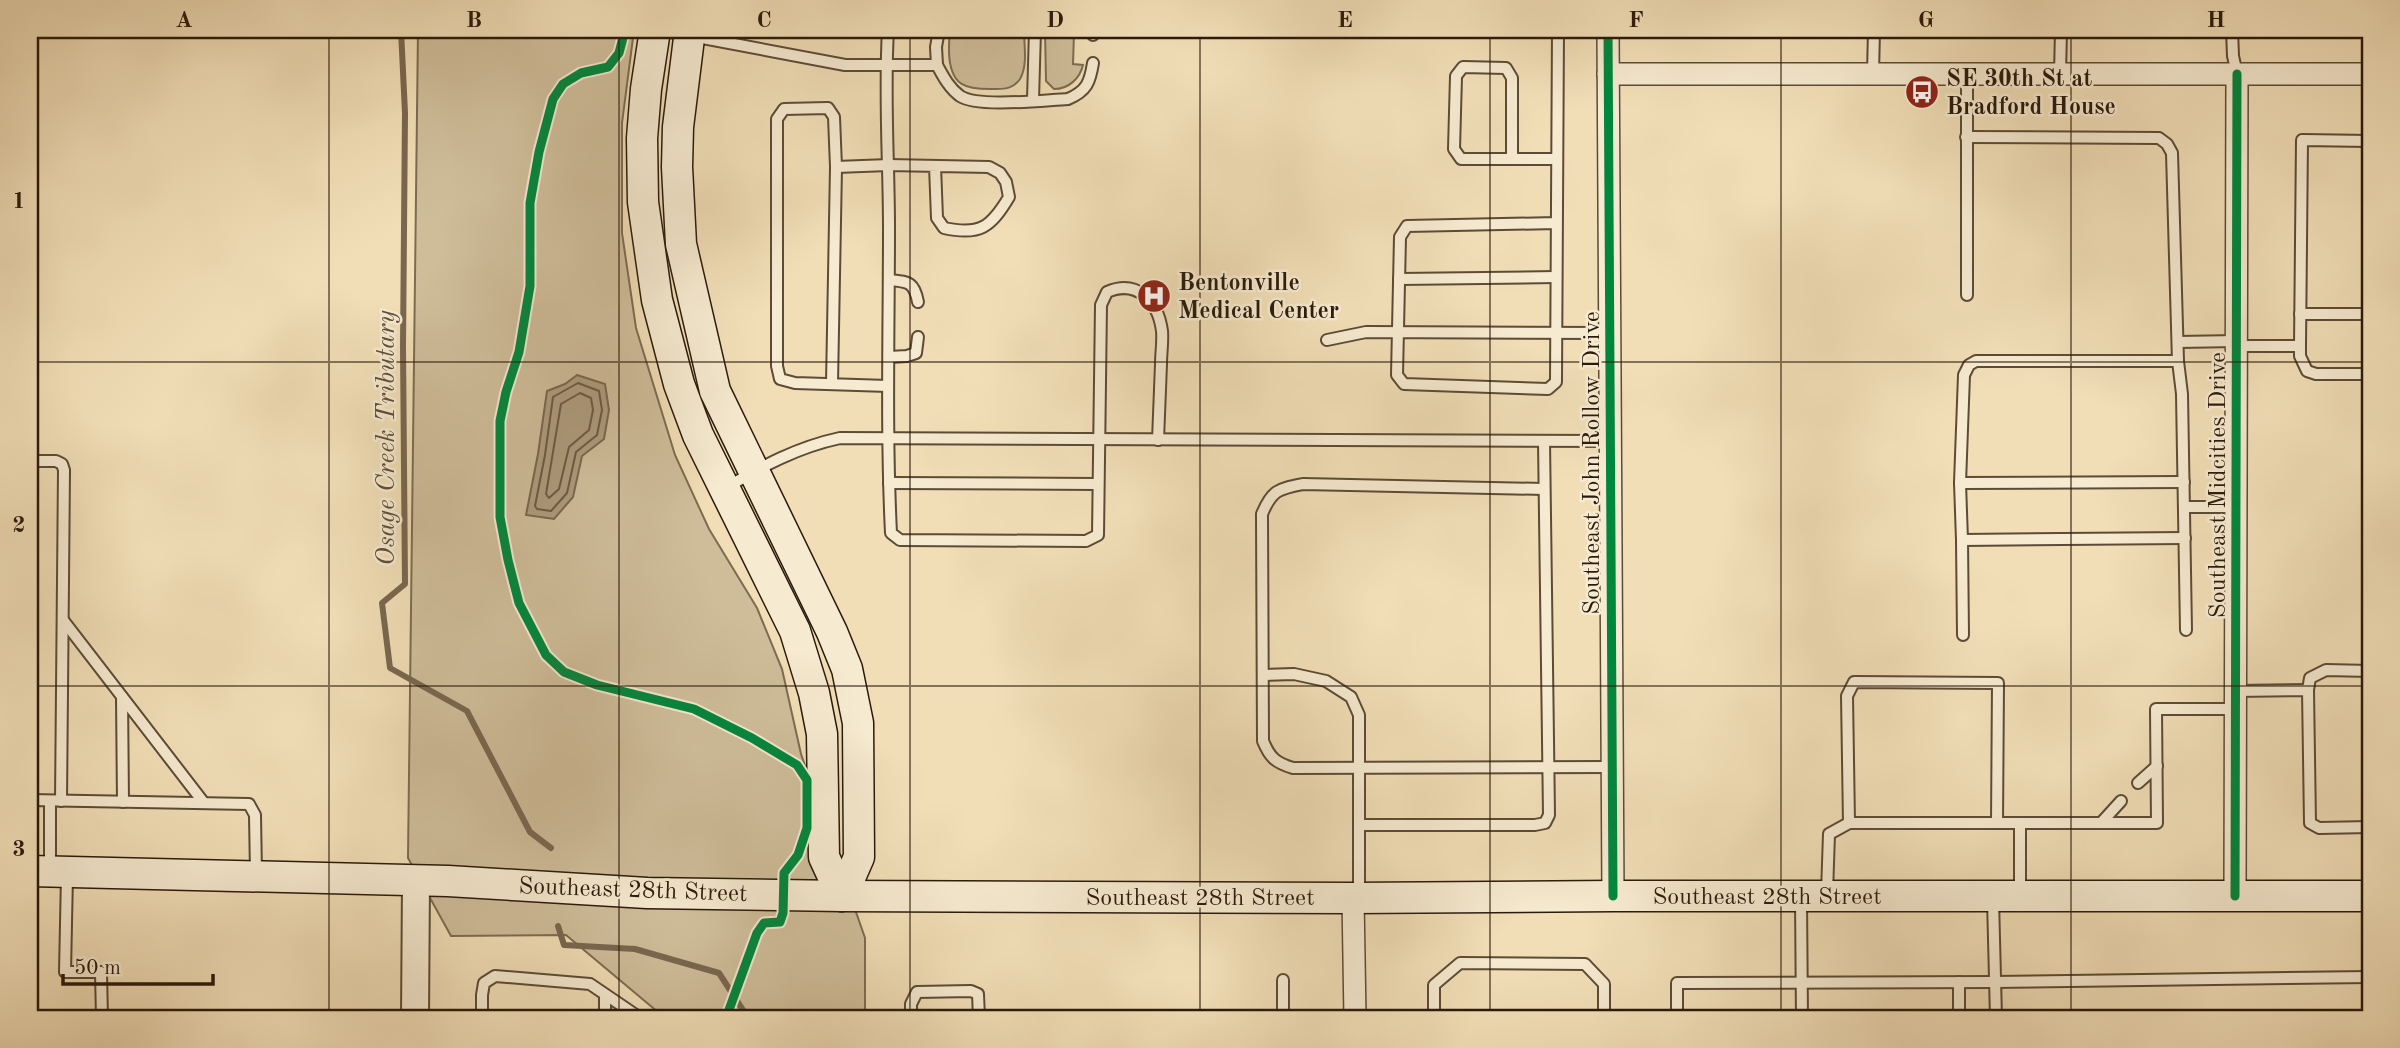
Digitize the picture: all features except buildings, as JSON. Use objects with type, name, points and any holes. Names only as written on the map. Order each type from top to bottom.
[{"type":"main road","points":[[673,31],[681,244],[715,391],[832,632],[847,669],[858,723],[859,857],[842,895]]},
{"type":"main road","points":[[673,31],[646,89],[642,138],[643,202],[657,300],[679,384],[698,435],[795,631],[814,693],[822,734],[824,857],[842,895]]},
{"type":"main road","name":"Southeast 28th Street","points":[[49,872],[416,881],[647,893],[1356,898],[2370,896]]},
{"type":"street","name":"Southeast John Rollow Drive","points":[[1608,30],[1613,896]]},
{"type":"street","points":[[1608,74],[2370,74]]},
{"type":"street","name":"Southeast Midcities Drive","points":[[2235,896],[2237,74]]},
{"type":"street","points":[[415,1018],[416,881]]},
{"type":"street","points":[[1355,1018],[1356,898]]},
{"type":"lane","points":[[888,30],[887,438],[891,533],[901,540],[1086,541],[1098,535],[1101,305],[1107,292],[1119,286],[1139,290],[1149,300],[1156,311],[1162,331],[1158,440]]},
{"type":"lane","points":[[939,30],[937,65],[947,84],[961,96],[979,102],[1068,99],[1082,93],[1090,82],[1093,63]]},
{"type":"lane","points":[[1033,100],[1035,30]]},
{"type":"lane","points":[[1556,223],[1407,226],[1400,237],[1397,332],[1397,374],[1404,384],[1548,389],[1556,382],[1558,30]]},
{"type":"lane","points":[[1873,74],[1874,30]]},
{"type":"lane","points":[[2060,74],[2061,30]]},
{"type":"lane","points":[[2232,30],[2237,74]]},
{"type":"lane","points":[[673,31],[845,65],[937,65]]},
{"type":"lane","points":[[1512,159],[1512,78],[1506,68],[1463,67],[1456,76],[1454,149],[1461,159],[1512,159],[1557,159]]},
{"type":"lane","points":[[1967,74],[1967,295]]},
{"type":"lane","points":[[832,384],[836,167],[834,117],[828,108],[784,109],[776,119],[776,366],[780,379],[795,383],[888,386]]},
{"type":"lane","points":[[1966,137],[2159,138],[2167,144],[2172,153],[2178,361],[2182,394],[2186,630]]},
{"type":"lane","points":[[2370,141],[2302,140],[2300,314],[2300,356],[2306,371],[2316,374],[2370,374]]},
{"type":"lane","points":[[836,167],[889,165],[989,167],[1000,173],[1006,182],[1009,197],[997,216],[978,230],[958,231],[944,228],[937,218],[935,166]]},
{"type":"lane","points":[[1399,279],[1556,277]]},
{"type":"lane","points":[[889,280],[911,285],[916,290],[918,302]]},
{"type":"lane","points":[[2300,314],[2370,314]]},
{"type":"lane","points":[[1327,340],[1366,332],[1609,333]]},
{"type":"lane","points":[[889,357],[916,353],[918,337]]},
{"type":"lane","points":[[2178,342],[2300,346]]},
{"type":"lane","points":[[1963,635],[1960,483],[1965,375],[1969,365],[1976,361],[2178,361]]},
{"type":"lane","points":[[724,490],[754,471],[795,451],[840,438],[1610,441]]},
{"type":"lane","points":[[1359,825],[1535,825],[1545,823],[1549,815],[1544,441]]},
{"type":"lane","points":[[30,461],[56,461],[62,464],[64,470],[63,620],[49,872],[65,972],[101,972],[102,1018]]},
{"type":"lane","points":[[1960,483],[2184,482]]},
{"type":"lane","points":[[889,483],[1098,484]]},
{"type":"lane","points":[[1544,489],[1303,484],[1279,489],[1269,499],[1262,514],[1263,741],[1277,764],[1293,768],[1612,767]]},
{"type":"lane","points":[[2184,507],[2236,507]]},
{"type":"lane","points":[[1962,540],[2185,538]]},
{"type":"lane","points":[[63,620],[204,803]]},
{"type":"lane","points":[[2370,671],[2326,670],[2310,678],[2308,690],[2310,823],[2319,828],[2370,827]]},
{"type":"lane","points":[[1263,675],[1294,674],[1326,681],[1351,697],[1359,715],[1356,898]]},
{"type":"lane","points":[[1849,823],[1847,696],[1854,682],[1998,683],[1997,823]]},
{"type":"lane","points":[[1802,1018],[1802,983],[1814,896],[1829,834],[1849,823],[2157,822],[2157,709],[2308,690]]},
{"type":"lane","points":[[122,697],[123,802]]},
{"type":"lane","points":[[2138,783],[2157,766]]},
{"type":"lane","points":[[30,800],[248,804],[255,815],[256,877]]},
{"type":"lane","points":[[2101,823],[2121,801]]},
{"type":"lane","points":[[1996,1018],[1995,982],[2020,823]]},
{"type":"lane","points":[[1434,1018],[1434,985],[1461,964],[1585,964],[1604,984],[1604,1018]]},
{"type":"lane","points":[[482,1018],[484,983],[495,976],[590,984],[640,1018]]},
{"type":"lane","points":[[1677,1018],[1677,983],[2370,977]]},
{"type":"lane","points":[[1283,980],[1283,1018]]},
{"type":"lane","points":[[1959,982],[1959,1018]]},
{"type":"lane","points":[[911,1018],[911,1004],[917,992],[971,991],[978,994],[979,1018]]},
{"type":"lane","points":[[605,995],[605,1018]]},
{"type":"shaded area","points":[[418,30],[634,30],[622,123],[622,233],[636,328],[675,455],[709,529],[757,608],[782,669],[801,754],[865,938],[865,1018],[665,1018],[566,935],[451,936],[408,858]]},
{"type":"shaded area","points":[[950,30],[1024,30],[1025,61],[1018,82],[1003,89],[976,88],[961,84],[952,72],[950,63]]},
{"type":"shaded area","points":[[1045,30],[1081,30],[1082,33],[1074,33],[1073,64],[1083,65],[1076,78],[1064,87],[1054,89],[1046,81]]},
{"type":"water","points":[[577,375],[605,384],[609,410],[604,439],[582,456],[573,497],[554,519],[526,515],[547,391],[565,384]]},
{"type":"waterway","name":"Osage Creek Tributary","points":[[401,30],[405,113],[405,584],[382,603],[390,668],[467,711],[530,832],[551,848]]},
{"type":"waterway","name":"Osage Creek Tributary","points":[[558,926],[564,945],[635,949],[719,973],[748,1018]]},
{"type":"cycle path","points":[[625,30],[619,53],[608,67],[581,73],[563,84],[553,99],[539,152],[530,203],[530,286],[519,352],[500,421],[500,517],[519,603],[546,655],[564,672],[597,685],[694,709],[752,738],[797,765],[807,780],[807,828],[798,855],[784,873],[783,913],[780,922],[764,923],[757,933],[726,1018]]},
{"type":"cycle path","points":[[1608,30],[1613,896]]},
{"type":"cycle path","points":[[2235,896],[2237,74]]},
{"type":"place","name":"SE 30th St at Bradford House","points":[[1922,92]]},
{"type":"place","name":"Bentonville Medical Center","points":[[1154,296]]}]
